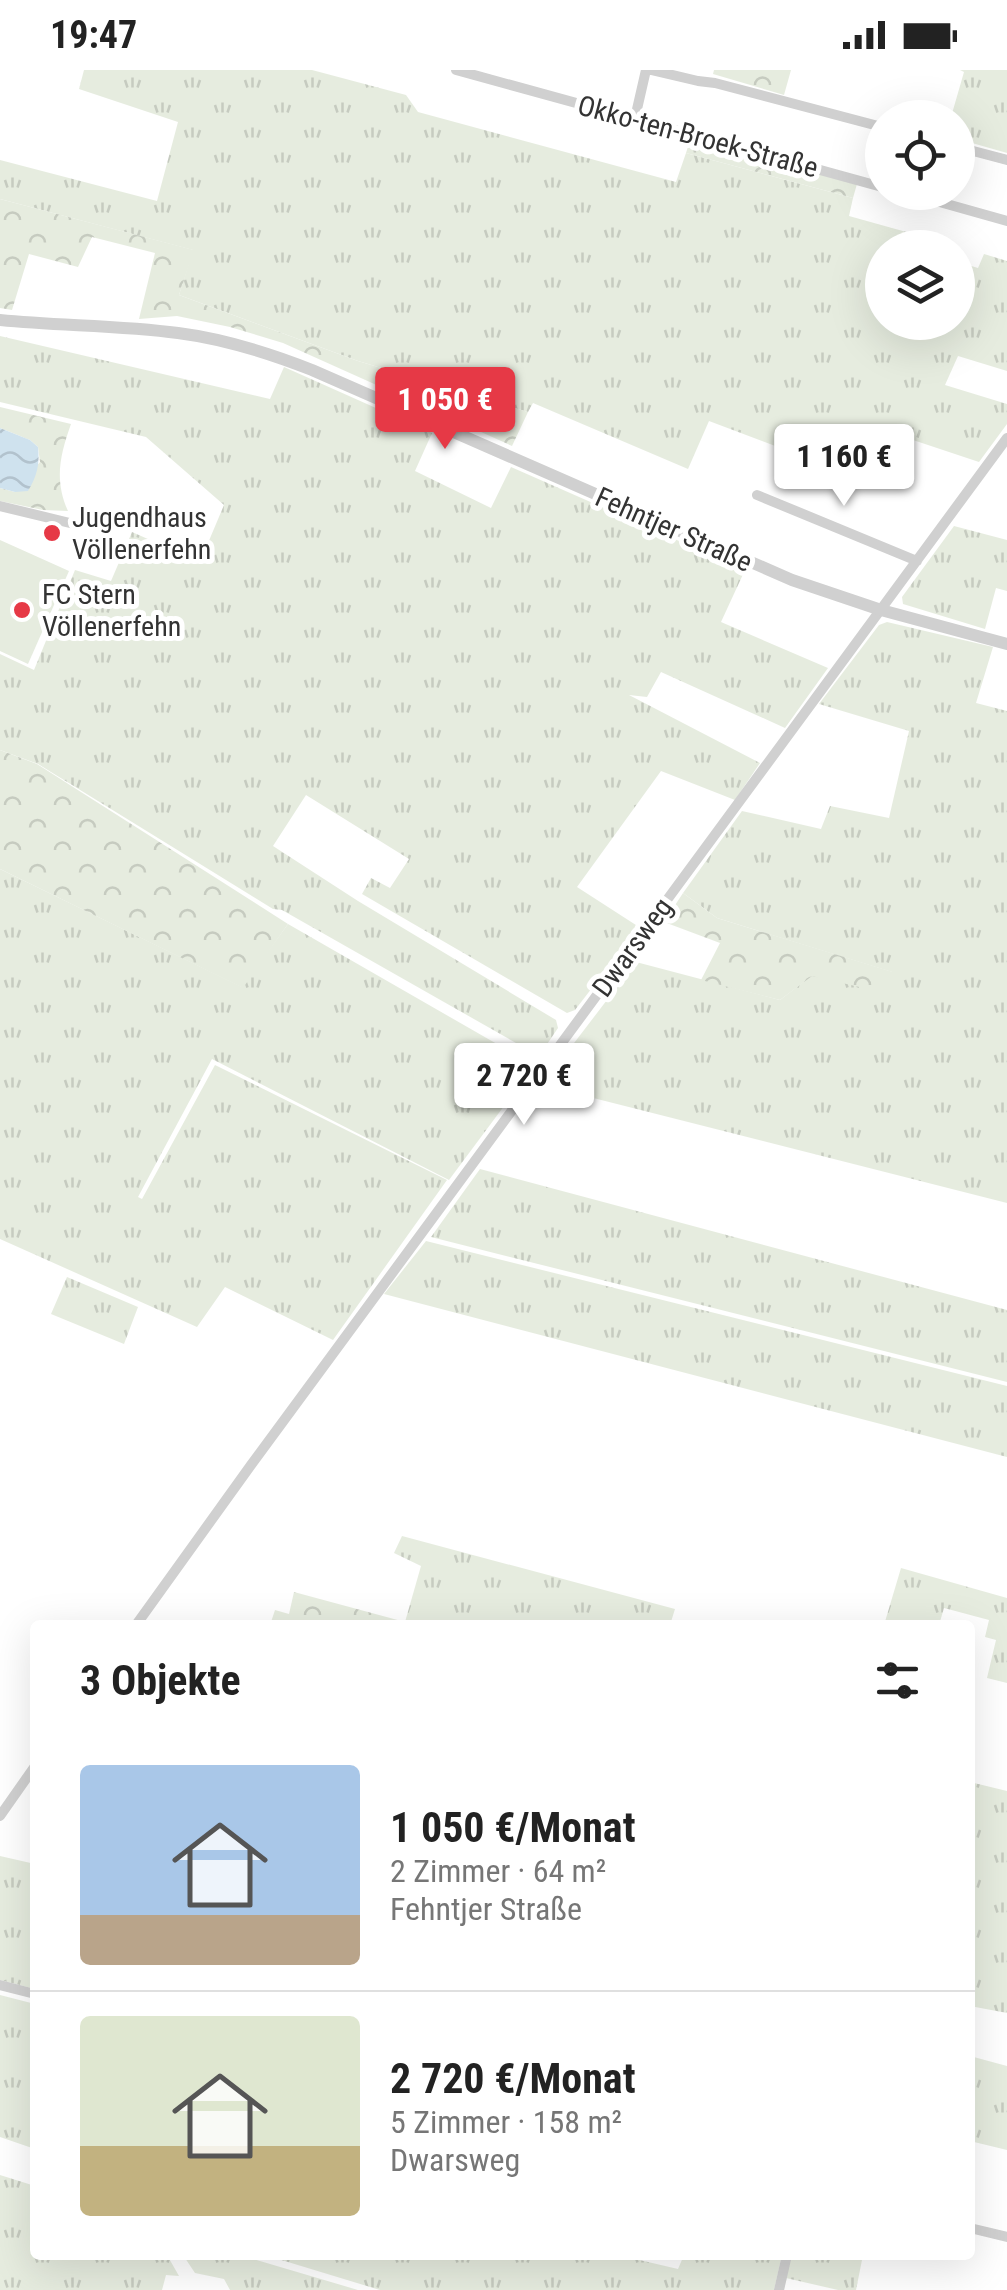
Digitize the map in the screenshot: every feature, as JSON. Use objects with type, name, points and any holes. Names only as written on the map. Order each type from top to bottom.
[{"type":"street","name":"Okko-ten-Broek-Straße","points":[[456,70],[865,182]]},
{"type":"street","points":[[635,118],[649,70],[865,123]]},
{"type":"street","points":[[975,151],[1007,160]]},
{"type":"street","points":[[966,210],[1007,222]]},
{"type":"street","name":"Fehntjer Straße","points":[[0,320],[165,331],[266,352],[766,570],[882,610],[1007,644]]},
{"type":"street","name":"Dwarsweg","points":[[140,1620],[1007,438]]},
{"type":"street","points":[[756,495],[917,561]]},
{"type":"street","points":[[0,506],[74,524]]},
{"type":"street","points":[[0,1816],[30,1773]]},
{"type":"street","points":[[0,1985],[30,1993]]},
{"type":"street","points":[[975,2229],[1007,2237]]},
{"type":"street","points":[[780,2290],[786,2260]]},
{"type":"green space","points":[[84,70],[312,70],[406,95],[418,112],[676,182],[686,153],[853,198],[849,216],[899,230],[865,230],[865,340],[975,340],[975,267],[984,254],[1007,261],[1007,371],[958,356],[945,385],[1007,404],[1007,424],[979,462],[874,427],[855,476],[709,421],[688,469],[533,403],[528,412],[358,361],[179,295],[193,250],[0,199],[0,160],[157,201],[178,122],[79,89]]},
{"type":"green space","points":[[714,70],[791,70],[784,95],[713,74]]},
{"type":"green space","points":[[960,70],[1007,70],[1007,153],[975,144],[975,100],[956,100],[964,72]]},
{"type":"green space","points":[[691,137],[857,184],[853,198],[686,153]]},
{"type":"green space","points":[[0,199],[194,250],[179,295],[358,361],[528,412],[512,446],[283,343],[177,316],[139,319],[155,253],[92,237],[78,267],[29,254],[12,310],[0,308]]},
{"type":"green space","points":[[0,336],[270,399],[284,367],[432,433],[415,471],[491,508],[511,467],[745,570],[721,622],[828,668],[785,728],[661,672],[647,697],[629,695],[760,763],[735,800],[661,771],[577,887],[639,927],[575,1010],[567,1013],[362,894],[371,878],[390,888],[409,859],[306,795],[273,846],[556,1020],[558,1028],[539,1056],[282,910],[273,909],[38,764],[0,750],[0,654],[34,670],[75,570],[111,581],[132,532],[200,562],[224,505],[146,437],[0,402]]},
{"type":"green space","points":[[0,407],[71,424],[60,468],[68,511],[0,501],[0,488],[15,492],[40,462],[38,447],[30,440],[0,428]]},
{"type":"green space","points":[[954,526],[1007,540],[1007,591],[996,588],[985,629],[903,604],[902,597]]},
{"type":"green space","name":"FC Stern Völlenerfehn","points":[[0,540],[69,571],[28,664],[0,651]]},
{"type":"green space","points":[[887,622],[993,647],[976,703],[1007,711],[1007,1203],[542,1085],[636,962],[780,1000],[811,976],[892,972],[717,918],[683,893],[742,811],[821,829],[830,806],[889,818],[909,731],[819,704],[879,625]]},
{"type":"green space","points":[[0,750],[37,764],[288,924],[243,988],[0,869]]},
{"type":"green space","points":[[0,869],[242,987],[288,924],[530,1063],[530,1071],[449,1180],[212,1059],[138,1197],[142,1199],[215,1065],[447,1180],[333,1340],[225,1287],[197,1327],[0,1239]]},
{"type":"green space","points":[[683,893],[717,918],[893,972],[881,992],[812,976],[780,1000],[701,980],[720,943],[664,922]]},
{"type":"green space","points":[[480,1169],[1007,1310],[1007,1382],[431,1237]]},
{"type":"green space","points":[[426,1241],[1007,1386],[1007,1457],[384,1294]]},
{"type":"green space","points":[[67,1277],[138,1307],[124,1344],[51,1314]]},
{"type":"green space","points":[[402,1536],[675,1609],[672,1620],[406,1620],[421,1566],[394,1553]]},
{"type":"green space","points":[[901,1568],[1007,1598],[1007,1683],[987,1678],[996,1640],[985,1637],[989,1620],[944,1608],[940,1620],[885,1620]]},
{"type":"green space","points":[[294,1592],[398,1620],[272,1620],[275,1610],[289,1614]]},
{"type":"green space","points":[[975,1783],[1007,1791],[1007,2013],[975,2007]]},
{"type":"green space","points":[[0,1856],[30,1863],[30,1988],[0,1980]]},
{"type":"green space","points":[[0,1995],[30,2003],[30,2147],[0,2137]]},
{"type":"green space","points":[[975,2057],[1007,2066],[1007,2150],[975,2142]]},
{"type":"green space","points":[[0,2175],[30,2184],[30,2260],[170,2260],[179,2276],[166,2275],[162,2290],[0,2290]]},
{"type":"green space","points":[[186,2260],[257,2260],[358,2290],[230,2290],[224,2279],[195,2273]]},
{"type":"green space","points":[[281,2260],[639,2260],[678,2269],[682,2260],[781,2260],[774,2290],[380,2290]]},
{"type":"green space","points":[[790,2260],[862,2260],[856,2290],[838,2290],[786,2278]]},
{"type":"water","points":[[0,428],[38,447],[37,470],[28,491],[0,488]]},
{"type":"place","name":"Jugendhaus Völlenerfehn","points":[[52,533]]},
{"type":"place","name":"FC Stern Völlenerfehn","points":[[22,610]]}]
